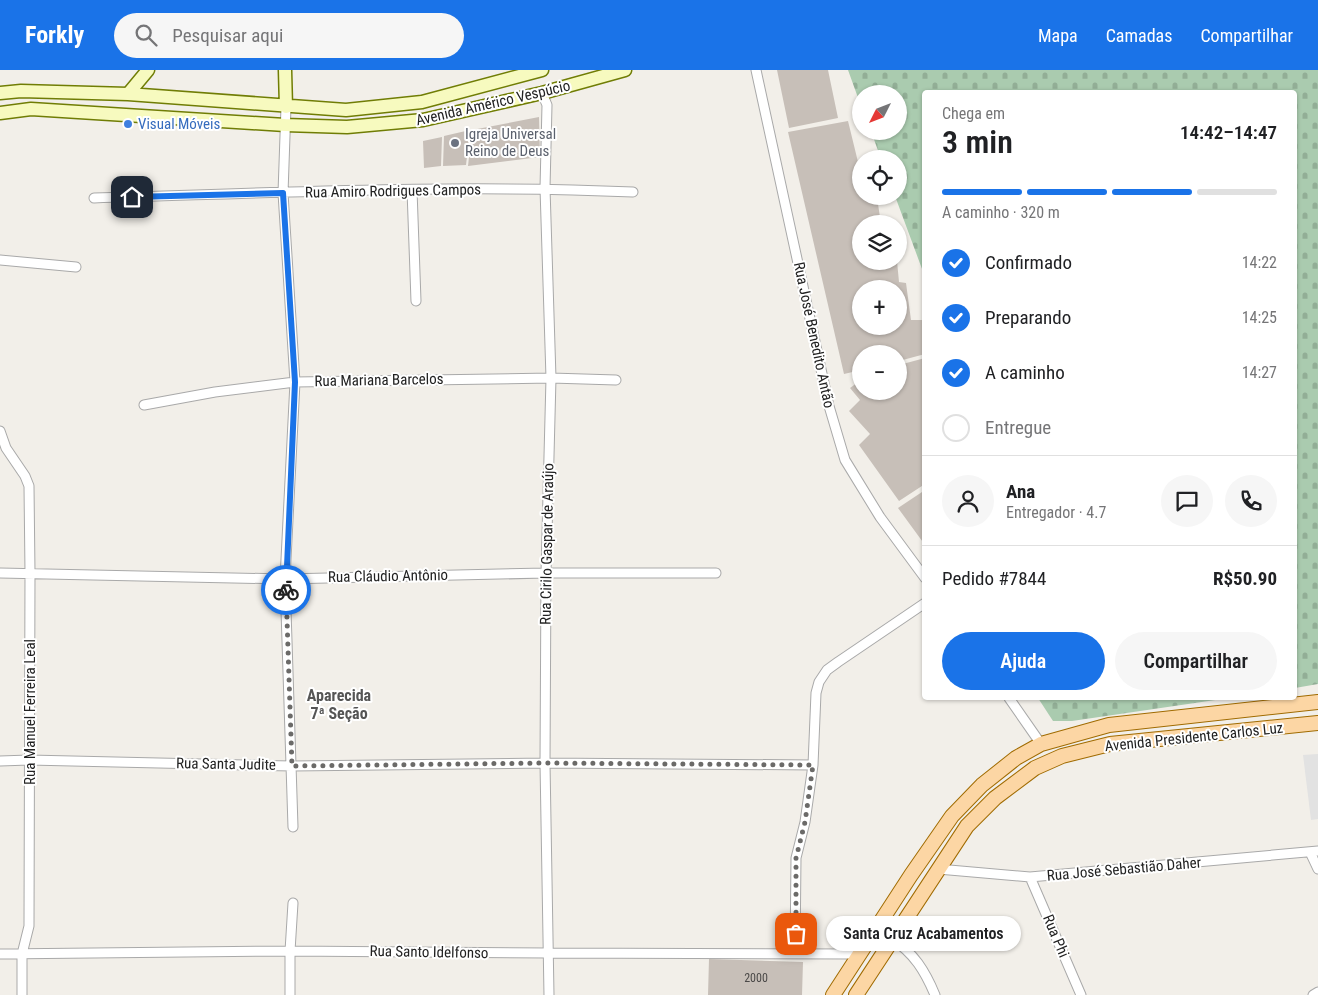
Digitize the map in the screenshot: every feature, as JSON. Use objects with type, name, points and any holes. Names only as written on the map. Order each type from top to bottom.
[{"type":"main road","points":[[128,94],[148,70]]},
{"type":"main road","points":[[285,70],[286,107]]},
{"type":"main road","name":"Avenida Américo Vespúcio","points":[[0,93],[21,91],[128,94],[346,110],[422,102],[517,72],[542,70]]},
{"type":"main road","name":"Avenida Américo Vespúcio","points":[[0,113],[31,109],[284,125],[347,127],[422,120],[542,93],[625,70]]},
{"type":"main road","points":[[517,72],[542,93]]},
{"type":"main road","name":"Avenida Presidente Carlos Luz","points":[[833,995],[952,816],[982,784],[1016,758],[1041,744],[1109,725],[1318,702]]},
{"type":"main road","name":"Avenida Presidente Carlos Luz","points":[[856,995],[967,826],[995,798],[1034,768],[1062,756],[1110,744],[1318,723]]},
{"type":"street","name":"Rua José Benedito Antão","points":[[756,70],[828,406],[845,460],[880,517],[922,574]]},
{"type":"street","name":"Rua Cirilo Gaspar de Araújo","points":[[542,93],[547,105],[545,188],[550,378],[545,763],[549,995]]},
{"type":"street","points":[[286,107],[283,193],[295,382],[285,579],[293,827]]},
{"type":"street","name":"Rua Amiro Rodrigues Campos","points":[[94,198],[545,188],[633,192]]},
{"type":"street","points":[[412,190],[416,301]]},
{"type":"street","points":[[0,260],[76,267]]},
{"type":"street","name":"Rua Mariana Barcelos","points":[[144,405],[214,392],[295,382],[550,378],[616,380]]},
{"type":"street","name":"Rua Manuel Ferreira Leal","points":[[0,434],[6,448],[26,476],[29,486],[29,926],[22,954],[22,995]]},
{"type":"street","name":"Rua Cláudio Antônio","points":[[0,573],[30,572],[285,579],[546,573],[716,573]]},
{"type":"street","points":[[795,954],[796,858],[805,822],[813,765],[816,693],[819,682],[827,670],[922,605]]},
{"type":"street","points":[[1009,700],[1041,744]]},
{"type":"street","name":"Rua Santa Judite","points":[[0,761],[292,766],[545,763],[813,765]]},
{"type":"street","points":[[1314,852],[1318,869]]},
{"type":"street","name":"Rua José Sebastião Daher","points":[[938,869],[1030,877],[1314,852]]},
{"type":"street","name":"Rua Phi","points":[[1030,877],[1081,995]]},
{"type":"street","points":[[290,995],[292,903]]},
{"type":"street","points":[[892,939],[904,947],[916,960],[926,974],[935,995]]},
{"type":"street","name":"Rua Santo Idelfonso","points":[[0,954],[290,951],[859,954]]},
{"type":"street","points":[[1313,995],[1318,992]]},
{"type":"green space","points":[[848,70],[1318,70],[1318,684],[1297,688],[1297,90],[922,90],[922,269],[907,228],[907,215],[902,215],[898,205],[907,205],[907,150],[878,150],[874,140],[908,140],[908,85],[853,85]]},
{"type":"green space","points":[[1039,700],[1215,700],[1072,721],[1053,721]]},
{"type":"shaded area","points":[[1318,754],[1318,819],[1311,820],[1303,755]]},
{"type":"building","points":[[777,70],[828,70],[838,118],[789,128]]},
{"type":"building","points":[[539,117],[540,157],[468,166],[472,130]]},
{"type":"building","points":[[848,121],[855,150],[852,150],[852,205],[878,205],[880,215],[852,215],[852,270],[898,270],[899,280],[852,280],[852,335],[907,335],[907,290],[911,320],[922,320],[922,355],[907,359],[907,345],[852,345],[852,372],[844,374],[788,132]]},
{"type":"building","points":[[470,130],[466,165],[443,166],[444,136]]},
{"type":"building","points":[[442,137],[441,166],[424,168],[423,141]]},
{"type":"building","points":[[922,359],[922,486],[899,501],[859,445],[870,434],[849,411],[860,400],[907,400],[907,363]]},
{"type":"building","points":[[922,492],[922,541],[898,508]]},
{"type":"building","points":[[709,959],[803,962],[802,995],[708,995]]},
{"type":"way so far","points":[[286,590],[292,766],[545,763],[813,765],[805,822],[796,858],[796,934]]},
{"type":"place","name":"Visual Móveis","points":[[128,124]]},
{"type":"place","name":"Igreja Universal Reino de Deus","points":[[455,143]]},
{"type":"place","name":"Santa Cruz Acabamentos","points":[[796,934]]},
{"type":"district","name":"Aparecida 7ª Seção","points":[[339,704]]},
{"type":"route","points":[[132,197],[283,193],[295,382],[286,590]]}]
